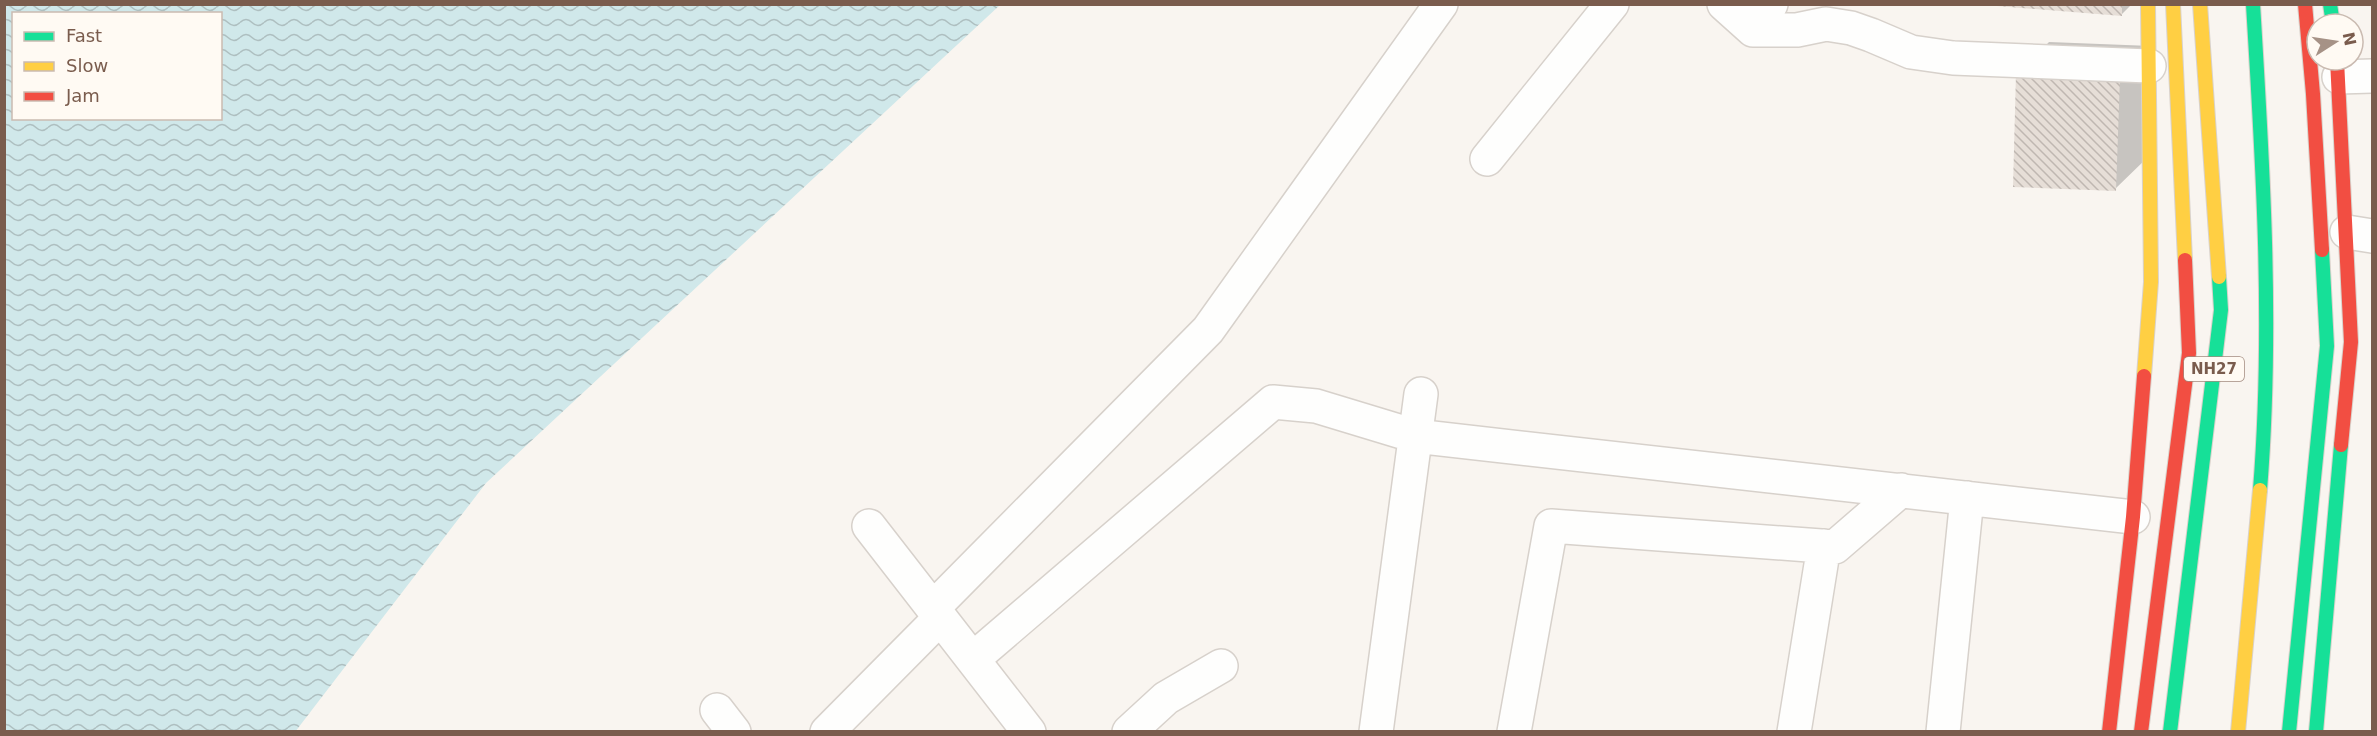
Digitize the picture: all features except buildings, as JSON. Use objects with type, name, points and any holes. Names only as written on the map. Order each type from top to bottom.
[{"type":"main road","points":[[2109,732],[2133,517],[2151,282],[2148,4]]},
{"type":"main road","points":[[2141,732],[2189,353],[2173,4]]},
{"type":"main road","name":"NH27","points":[[2170,732],[2221,310],[2200,4]]},
{"type":"main road","name":"NH27","points":[[2238,732],[2252,590],[2266,395],[2266,209],[2253,4]]},
{"type":"main road","points":[[2305,4],[2330,77],[2360,234],[2316,732]]},
{"type":"main road","points":[[2289,732],[2327,346],[2330,77]]},
{"type":"street","points":[[827,732],[937,613],[1208,330],[1441,4]]},
{"type":"street","points":[[1487,159],[1612,4]]},
{"type":"street","points":[[1724,4],[1797,30],[1826,24],[1851,28],[1911,52],[1953,58],[2149,66]]},
{"type":"street","points":[[2330,77],[2373,76]]},
{"type":"street","points":[[1376,732],[1421,394]]},
{"type":"street","points":[[973,659],[1273,402],[1316,406],[1415,436],[2133,517]]},
{"type":"street","points":[[1514,732],[1551,526],[1835,547],[1901,490]]},
{"type":"street","points":[[1943,732],[1967,498]]},
{"type":"street","points":[[869,526],[1029,732]]},
{"type":"street","points":[[1794,732],[1824,546]]},
{"type":"street","points":[[1129,732],[1166,698],[1221,666]]},
{"type":"water","points":[[4,5],[1000,5],[486,483],[295,732],[5,731]]},
{"type":"traffic: fast","points":[[2253,4],[2263,186],[2266,308],[2264,429],[2260,490]]},
{"type":"traffic: fast","points":[[2330,4],[2331,12]]},
{"type":"traffic: fast","points":[[2289,732],[2327,346],[2322,250]]},
{"type":"traffic: fast","points":[[2170,732],[2221,310],[2219,277]]},
{"type":"traffic: fast","points":[[2316,732],[2341,445]]},
{"type":"traffic: slow","points":[[2144,376],[2151,282],[2148,4]]},
{"type":"traffic: slow","points":[[2173,4],[2185,260]]},
{"type":"traffic: slow","points":[[2200,4],[2219,277]]},
{"type":"traffic: slow","points":[[2238,732],[2260,490]]},
{"type":"traffic: jam","points":[[2305,4],[2322,250]]},
{"type":"traffic: jam","points":[[2338,72],[2351,342],[2341,445]]},
{"type":"traffic: jam","points":[[2141,732],[2189,353],[2185,260]]},
{"type":"traffic: jam","points":[[2109,732],[2133,517],[2144,376]]}]
